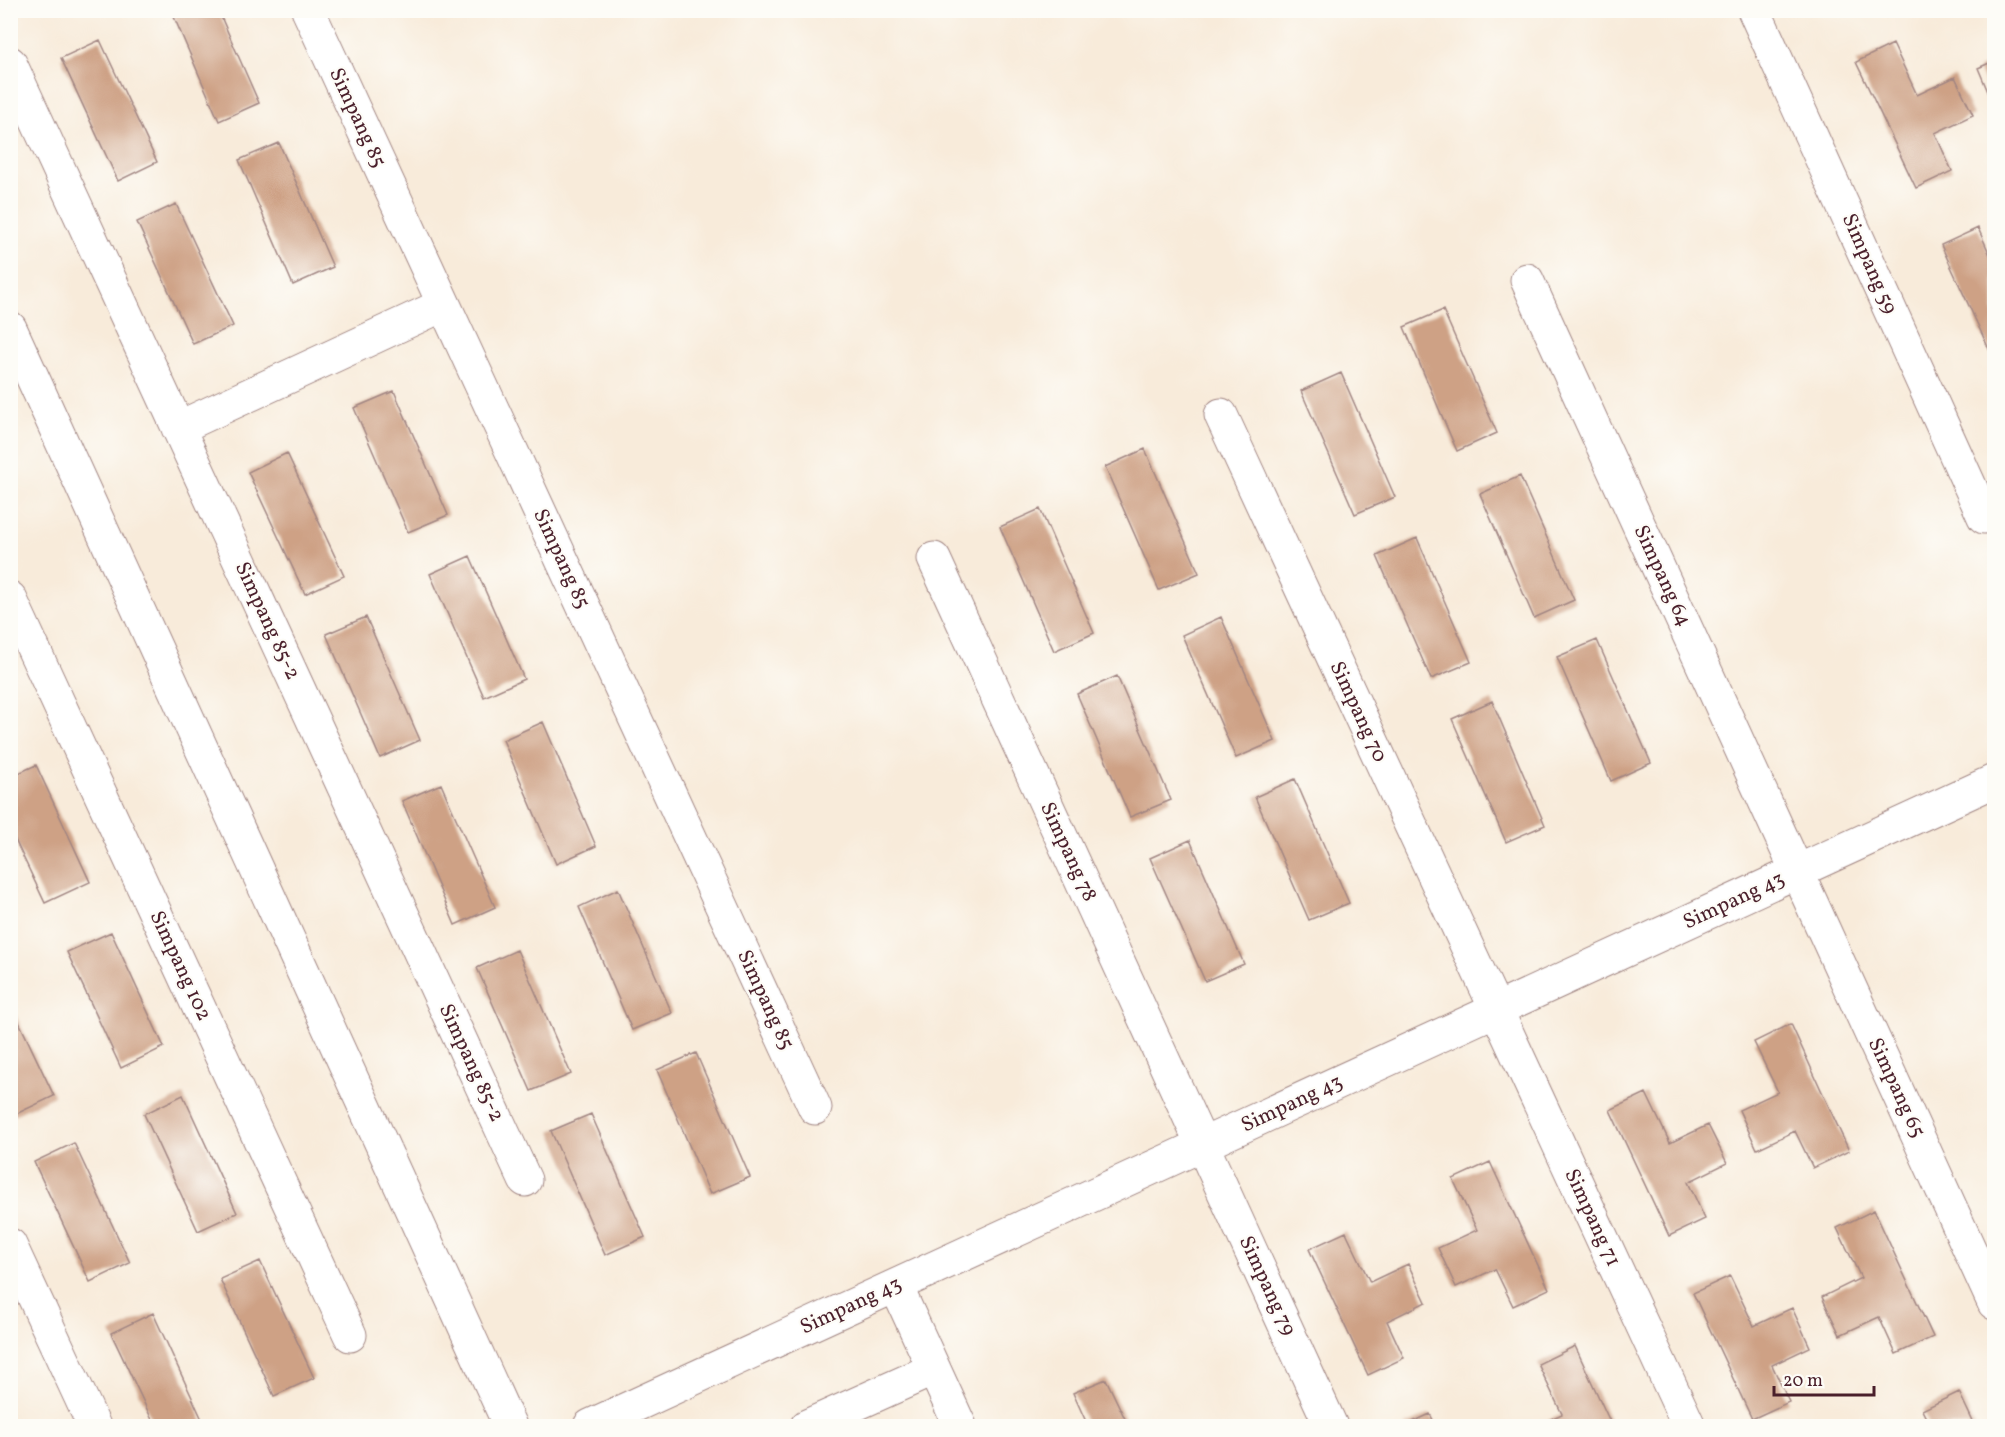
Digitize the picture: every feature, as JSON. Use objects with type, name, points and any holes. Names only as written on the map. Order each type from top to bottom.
[{"type":"street","name":"Simpang 85","points":[[308,10],[815,1108]]},
{"type":"street","name":"Simpang 59","points":[[1754,10],[1984,517]]},
{"type":"street","name":"Simpang 85-2","points":[[10,63],[525,1180]]},
{"type":"street","name":"Simpang 64","points":[[1527,280],[1797,872]]},
{"type":"street","points":[[178,428],[443,305]]},
{"type":"street","points":[[10,328],[510,1426]]},
{"type":"street","name":"Simpang 70","points":[[1221,415],[1496,1010]]},
{"type":"street","name":"Simpang 78","points":[[934,559],[1202,1145]]},
{"type":"street","name":"Simpang 102","points":[[10,598],[350,1335]]},
{"type":"street","name":"Simpang 43","points":[[590,1426],[1995,781]]},
{"type":"street","name":"Simpang 65","points":[[1797,872],[1995,1303]]},
{"type":"street","name":"Simpang 71","points":[[1496,1010],[1689,1426]]},
{"type":"street","name":"Simpang 79","points":[[1202,1145],[1331,1426]]},
{"type":"street","points":[[10,1245],[94,1426]]},
{"type":"street","points":[[896,1286],[960,1426]]},
{"type":"street","points":[[807,1426],[934,1369]]},
{"type":"building","points":[[171,10],[218,10],[259,103],[219,121]]},
{"type":"building","points":[[100,40],[157,162],[118,181],[61,58]]},
{"type":"building","points":[[1893,44],[1917,95],[1955,77],[1973,115],[1935,133],[1952,171],[1916,188],[1856,62]]},
{"type":"building","points":[[1994,61],[1994,106],[1978,68]]},
{"type":"building","points":[[279,143],[333,267],[293,285],[239,160]]},
{"type":"building","points":[[176,204],[233,326],[193,344],[137,222]]},
{"type":"building","points":[[1978,228],[1994,264],[1994,360],[1941,245]]},
{"type":"building","points":[[1443,310],[1497,433],[1457,451],[1404,327]]},
{"type":"building","points":[[1341,373],[1395,497],[1355,514],[1301,391]]},
{"type":"building","points":[[394,391],[448,515],[408,532],[354,408]]},
{"type":"building","points":[[1145,449],[1199,573],[1159,590],[1105,467]]},
{"type":"building","points":[[287,453],[344,576],[305,594],[248,472]]},
{"type":"building","points":[[1520,476],[1574,600],[1534,618],[1480,494]]},
{"type":"building","points":[[1040,509],[1094,633],[1054,651],[1000,527]]},
{"type":"building","points":[[1417,538],[1471,662],[1431,679],[1377,556]]},
{"type":"building","points":[[470,556],[524,679],[484,697],[430,574]]},
{"type":"building","points":[[366,617],[420,740],[380,758],[326,634]]},
{"type":"building","points":[[1221,617],[1275,741],[1236,758],[1182,635]]},
{"type":"building","points":[[1597,640],[1651,763],[1611,781],[1557,657]]},
{"type":"building","points":[[1117,676],[1171,800],[1130,817],[1077,694]]},
{"type":"building","points":[[1492,701],[1545,825],[1506,842],[1452,719]]},
{"type":"building","points":[[543,722],[596,846],[556,864],[503,740]]},
{"type":"building","points":[[36,765],[90,882],[45,903],[10,829],[10,777]]},
{"type":"building","points":[[1295,779],[1349,903],[1309,920],[1255,797]]},
{"type":"building","points":[[441,784],[495,907],[455,925],[402,801]]},
{"type":"building","points":[[1190,840],[1244,964],[1205,981],[1150,858]]},
{"type":"building","points":[[618,889],[672,1013],[632,1030],[579,907]]},
{"type":"building","points":[[111,932],[164,1047],[121,1068],[67,952]]},
{"type":"building","points":[[517,950],[571,1074],[531,1091],[477,968]]},
{"type":"building","points":[[10,1003],[54,1096],[14,1115],[10,1107]]},
{"type":"building","points":[[1791,1024],[1849,1151],[1813,1168],[1795,1131],[1757,1149],[1739,1110],[1778,1092],[1754,1042]]},
{"type":"building","points":[[696,1053],[750,1177],[710,1194],[657,1070]]},
{"type":"building","points":[[1646,1093],[1670,1143],[1708,1125],[1727,1163],[1688,1182],[1705,1219],[1669,1236],[1610,1110]]},
{"type":"building","points":[[183,1095],[237,1213],[198,1231],[144,1114]]},
{"type":"building","points":[[591,1114],[645,1237],[605,1255],[551,1131]]},
{"type":"building","points":[[74,1143],[130,1263],[90,1282],[34,1162]]},
{"type":"building","points":[[1490,1162],[1549,1289],[1513,1306],[1495,1269],[1456,1287],[1438,1248],[1477,1230],[1453,1179]]},
{"type":"building","points":[[1874,1210],[1933,1337],[1896,1354],[1879,1317],[1840,1335],[1822,1297],[1861,1278],[1837,1228]]},
{"type":"building","points":[[1346,1232],[1370,1282],[1408,1264],[1426,1302],[1387,1321],[1404,1358],[1368,1375],[1309,1249]]},
{"type":"building","points":[[260,1261],[314,1378],[274,1396],[220,1279]]},
{"type":"building","points":[[1730,1276],[1754,1326],[1792,1308],[1810,1347],[1772,1365],[1789,1402],[1752,1419],[1693,1293]]},
{"type":"building","points":[[153,1313],[205,1426],[155,1426],[111,1333]]},
{"type":"building","points":[[1575,1346],[1612,1426],[1536,1426],[1562,1414],[1538,1364]]},
{"type":"building","points":[[1106,1379],[1128,1425],[1088,1426],[1073,1393]]},
{"type":"building","points":[[1959,1392],[1975,1426],[1930,1426],[1922,1410]]},
{"type":"building","points":[[1430,1414],[1436,1426],[1404,1426]]}]
